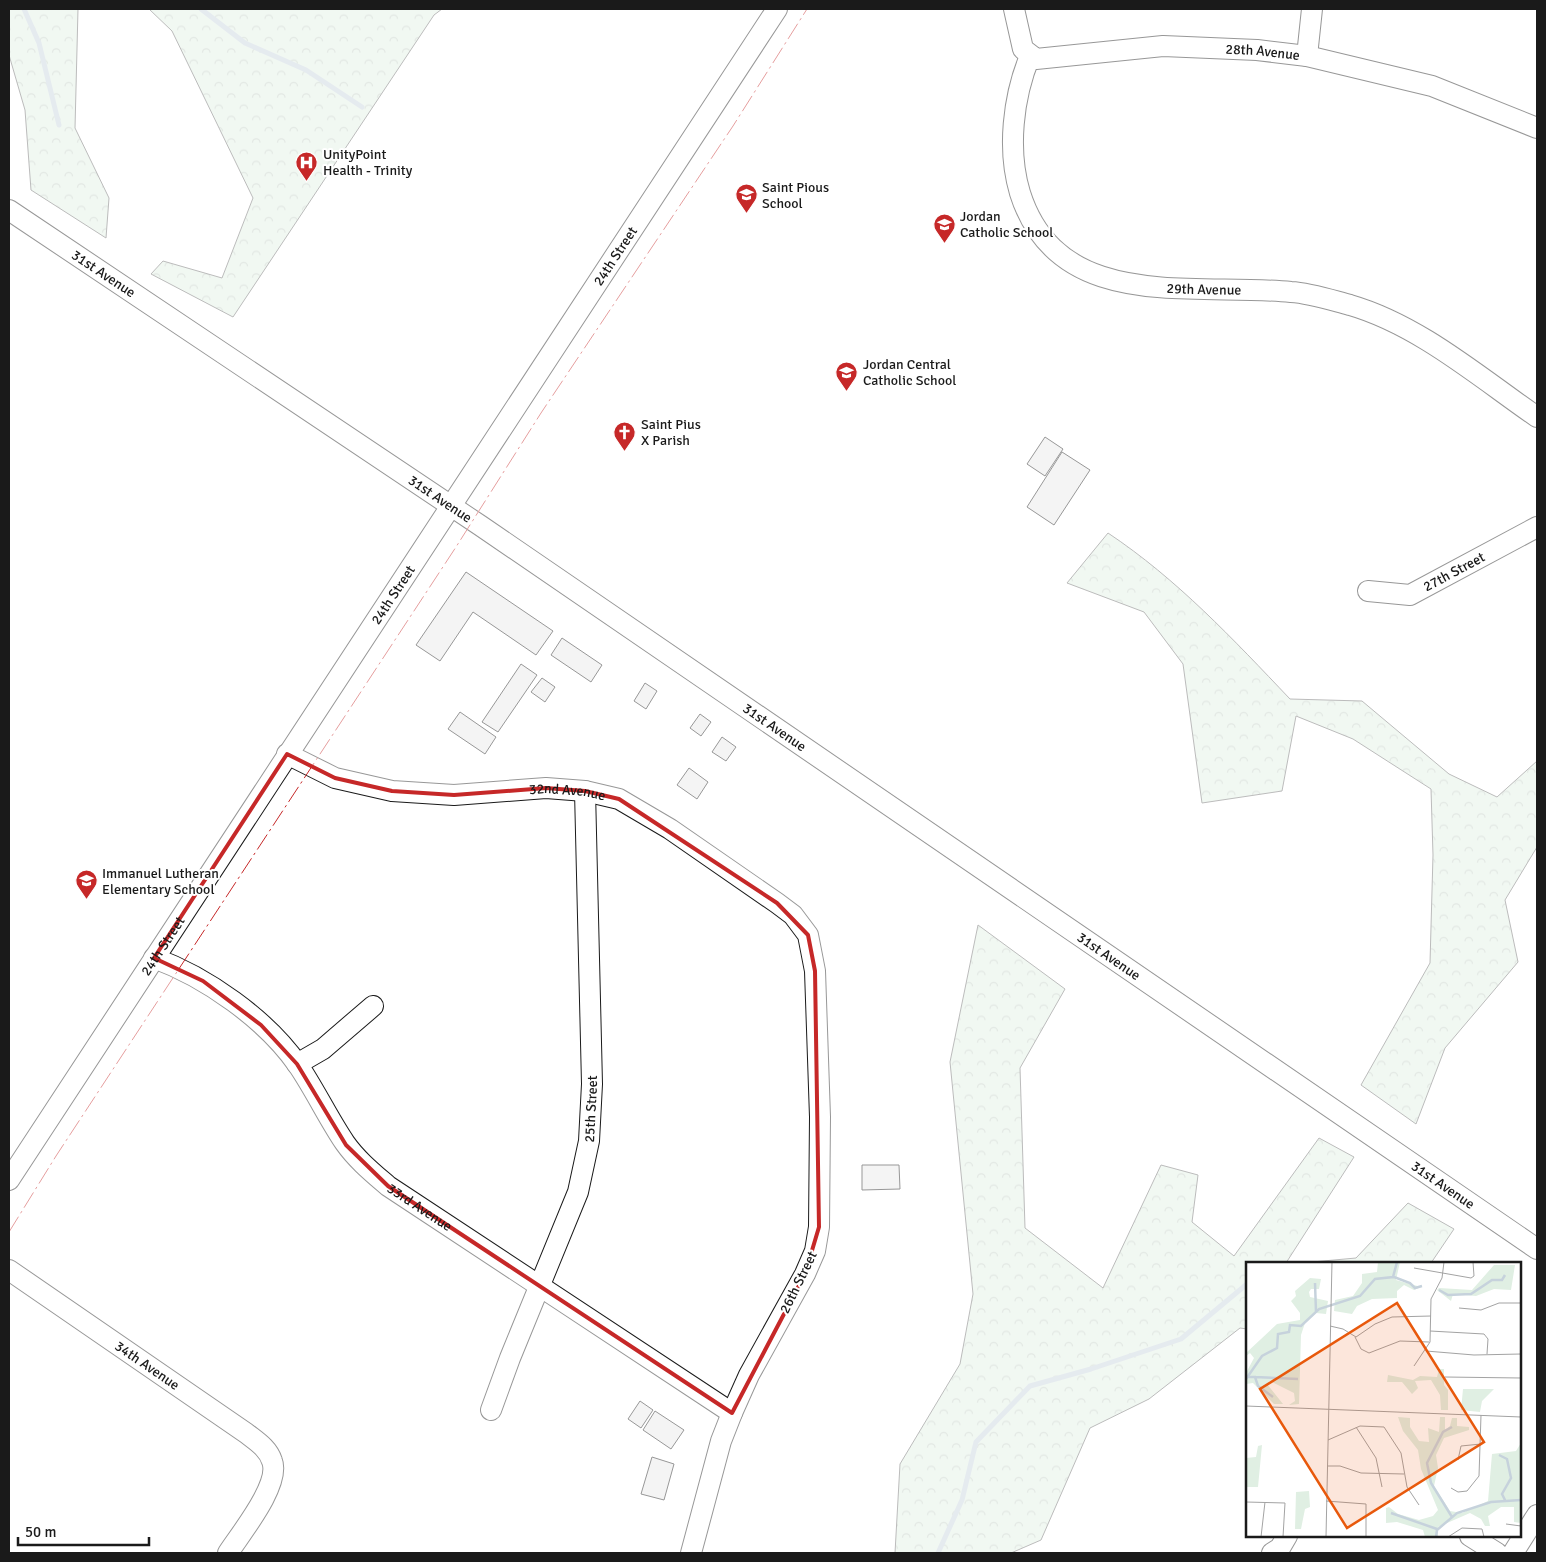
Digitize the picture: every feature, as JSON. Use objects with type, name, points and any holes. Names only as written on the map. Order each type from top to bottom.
[{"type":"street","name":"24th Street","points":[[9,1180],[777,9]]},
{"type":"street","points":[[1014,9],[1019,39],[1023,50],[1030,56]]},
{"type":"street","points":[[1307,56],[1312,9]]},
{"type":"street","name":"28th Avenue","points":[[1030,56],[1044,60],[1162,46],[1257,50],[1307,56],[1432,86],[1537,128]]},
{"type":"street","name":"29th Avenue","points":[[1030,56],[1020,86],[1014,128],[1013,158],[1017,181],[1031,221],[1044,240],[1061,255],[1091,274],[1126,284],[1191,289],[1294,292],[1351,306],[1408,330],[1537,417]]},
{"type":"street","name":"31st Avenue","points":[[9,210],[451,506],[1537,1249]]},
{"type":"street","name":"27th Street","points":[[1368,591],[1410,595],[1537,527]]},
{"type":"street","name":"32nd Avenue","points":[[287,754],[335,778],[392,792],[454,795],[546,788],[585,790],[619,799],[670,829],[777,902],[793,915],[808,935]]},
{"type":"street","name":"25th Street","points":[[491,1410],[578,1192],[584,1168],[592,1113],[585,790]]},
{"type":"street","name":"26th Street","points":[[691,1553],[721,1441],[732,1413],[750,1375],[805,1274],[815,1251],[819,1227],[820,1126],[815,970],[808,935]]},
{"type":"street","name":"33rd Avenue","points":[[154,958],[177,966],[203,981],[240,1006],[261,1024],[297,1064],[346,1145],[363,1164],[388,1186],[732,1413]]},
{"type":"street","points":[[297,1064],[323,1049],[373,1006]]},
{"type":"street","name":"34th Avenue","points":[[9,1270],[246,1433],[268,1452],[274,1470],[265,1497],[228,1553]]},
{"type":"street","points":[[1513,1553],[1537,1515]]},
{"type":"street","points":[[1272,1553],[1280,1548],[1286,1537]]},
{"type":"street","points":[[1472,1537],[1498,1553]]},
{"type":"highlighted area","points":[[287,754],[335,778],[392,791],[454,795],[546,788],[585,791],[619,799],[777,903],[808,935],[815,971],[819,1227],[805,1274],[732,1413],[388,1186],[346,1145],[297,1064],[261,1025],[203,981],[154,958]]},
{"type":"green space","points":[[9,9],[78,9],[75,128],[109,198],[106,238],[31,190],[25,110],[9,55]]},
{"type":"green space","points":[[149,9],[442,9],[434,15],[233,317],[151,274],[163,261],[222,278],[253,198],[172,31]]},
{"type":"green space","points":[[1108,533],[1158,570],[1181,590],[1226,632],[1290,699],[1362,701],[1449,774],[1497,797],[1537,761],[1537,847],[1505,900],[1518,962],[1445,1048],[1416,1124],[1361,1085],[1430,963],[1433,855],[1431,789],[1353,739],[1296,716],[1282,791],[1202,803],[1183,664],[1144,612],[1067,583]]},
{"type":"green space","points":[[978,925],[1065,989],[1020,1068],[1025,1228],[1103,1288],[1161,1165],[1198,1175],[1192,1222],[1234,1256],[1319,1138],[1354,1157],[1287,1262],[1246,1262],[1246,1329],[1240,1328],[1149,1399],[1090,1428],[1041,1540],[1011,1553],[895,1553],[900,1464],[960,1364],[973,1294],[950,1062]]},
{"type":"green space","points":[[1408,1203],[1454,1229],[1432,1262],[1312,1262],[1356,1258]]},
{"type":"building","points":[[1045,437],[1063,449],[1045,476],[1027,464]]},
{"type":"building","points":[[1062,452],[1090,470],[1054,525],[1027,507]]},
{"type":"building","points":[[466,572],[553,631],[536,655],[473,612],[440,661],[416,645]]},
{"type":"building","points":[[562,638],[602,665],[591,682],[551,655]]},
{"type":"building","points":[[521,664],[537,675],[498,732],[482,722]]},
{"type":"building","points":[[542,678],[555,687],[545,702],[531,692]]},
{"type":"building","points":[[645,683],[657,691],[646,709],[634,701]]},
{"type":"building","points":[[460,712],[496,737],[485,754],[448,729]]},
{"type":"building","points":[[700,714],[711,722],[701,736],[690,728]]},
{"type":"building","points":[[722,737],[736,747],[726,761],[712,752]]},
{"type":"building","points":[[689,768],[708,782],[697,799],[677,785]]},
{"type":"building","points":[[862,1165],[899,1165],[900,1189],[862,1190]]},
{"type":"building","points":[[640,1401],[653,1410],[641,1428],[628,1419]]},
{"type":"building","points":[[655,1411],[684,1430],[671,1449],[643,1430]]},
{"type":"building","points":[[652,1457],[674,1464],[664,1500],[641,1494]]},
{"type":"waterway","points":[[24,9],[39,43],[59,125]]},
{"type":"waterway","points":[[201,9],[245,43],[306,70],[362,107]]},
{"type":"waterway","points":[[938,1553],[962,1500],[976,1442],[1030,1386],[1091,1369],[1181,1339],[1246,1285]]},
{"type":"power","points":[[9,1232],[56,1156],[456,547],[541,413],[733,126],[807,9]]},
{"type":"place","name":"UnityPoint Health - Trinity","points":[[307,181]]},
{"type":"place","name":"Saint Pious School","points":[[746,214]]},
{"type":"place","name":"Jordan Catholic School","points":[[944,243]]},
{"type":"place","name":"Jordan Central Catholic School","points":[[847,391]]},
{"type":"place","name":"Saint Pius X Parish","points":[[625,451]]},
{"type":"place","name":"Immanuel Lutheran Elementary School","points":[[86,900]]}]
